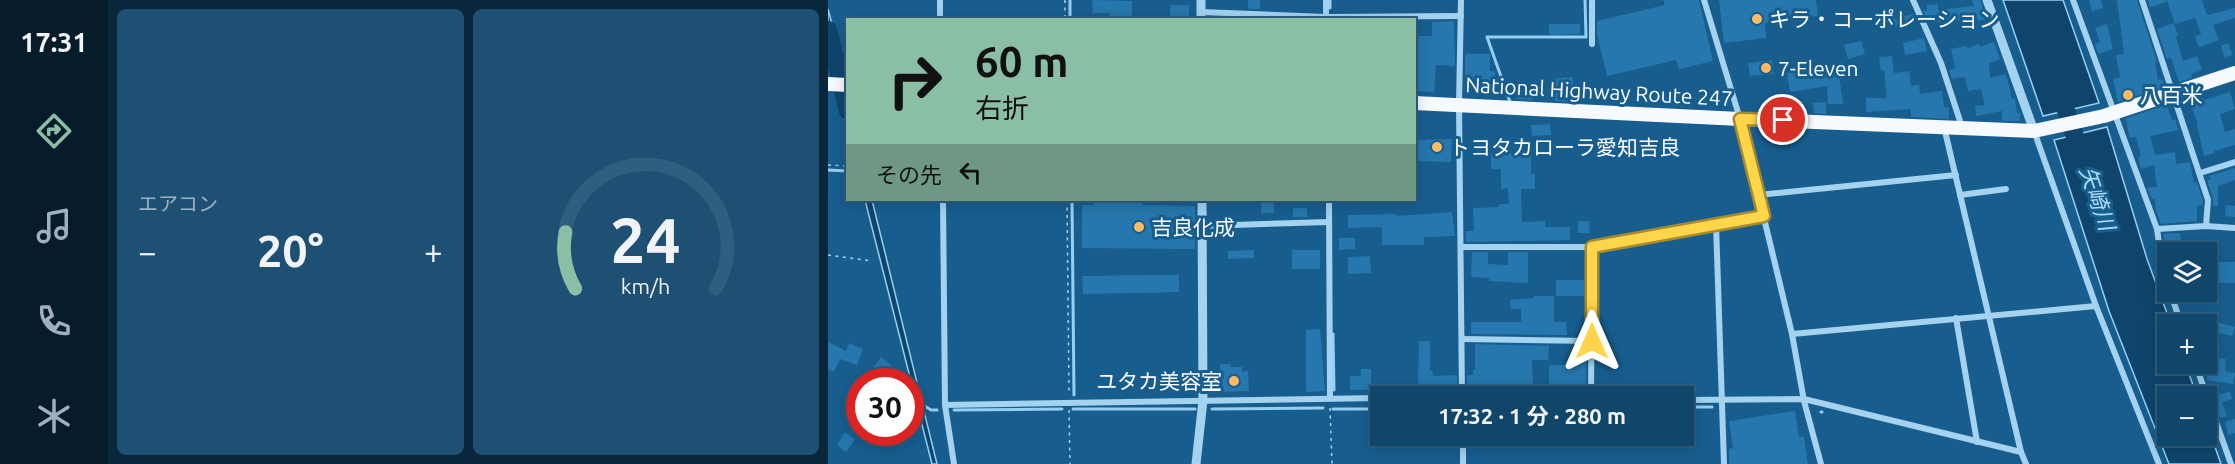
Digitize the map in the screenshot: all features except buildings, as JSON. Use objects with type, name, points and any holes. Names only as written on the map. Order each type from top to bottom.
[{"type":"highway","name":"National Highway Route 247","points":[[1416,103],[2034,131],[2109,114],[2235,73]]},
{"type":"highway","points":[[830,84],[846,85]]},
{"type":"street","points":[[940,0],[940,18]]},
{"type":"street","points":[[1200,0],[1201,16],[1326,18],[1461,16]]},
{"type":"street","points":[[1326,0],[1326,18]]},
{"type":"street","points":[[1461,0],[1459,105],[1462,386]]},
{"type":"street","points":[[1592,0],[1592,44]]},
{"type":"street","points":[[1704,0],[1740,119],[1821,464]]},
{"type":"street","points":[[1913,0],[1941,63],[1963,128]]},
{"type":"street","points":[[1987,0],[2096,306],[2159,464]]},
{"type":"street","points":[[2073,0],[2109,114],[2157,229],[2159,242]]},
{"type":"street","points":[[2142,0],[2208,200],[2206,226]]},
{"type":"street","points":[[1944,127],[2021,452],[2026,464]]},
{"type":"street","points":[[2200,173],[2235,162]]},
{"type":"street","points":[[1758,195],[1956,175]]},
{"type":"street","points":[[1960,195],[2006,189]]},
{"type":"street","points":[[943,201],[945,405],[954,464]]},
{"type":"street","points":[[1196,464],[1203,400],[1202,201]]},
{"type":"street","points":[[1329,201],[1330,398]]},
{"type":"street","points":[[1461,247],[1592,247],[1764,216]]},
{"type":"street","points":[[1202,226],[1329,222]]},
{"type":"street","points":[[1716,224],[1724,464]]},
{"type":"street","points":[[2157,229],[2206,226],[2235,228]]},
{"type":"street","points":[[1591,386],[1592,247]]},
{"type":"street","points":[[1792,334],[2096,306]]},
{"type":"street","points":[[1956,318],[1977,442]]},
{"type":"street","points":[[1462,339],[1592,341]]},
{"type":"street","points":[[2199,374],[2231,464]]},
{"type":"street","points":[[945,405],[1370,398]]},
{"type":"street","points":[[1694,400],[1804,399],[2021,452]]},
{"type":"street","points":[[1463,446],[1463,464]]},
{"type":"street","points":[[2227,451],[2235,451]]},
{"type":"path","points":[[1065,0],[1065,18]]},
{"type":"path","points":[[828,165],[846,166]]},
{"type":"path","points":[[1067,201],[1070,464]]},
{"type":"path","points":[[828,255],[872,261]]},
{"type":"path","points":[[1330,398],[1332,464]]},
{"type":"water","points":[[2003,0],[2063,0],[2099,103],[2043,116]]},
{"type":"water","points":[[828,9],[846,77],[834,77],[828,52]]},
{"type":"water","points":[[839,96],[846,98],[846,126]]},
{"type":"water","points":[[2107,127],[2157,286],[2157,302],[2163,302],[2167,314],[2157,314],[2157,374],[2189,374],[2193,386],[2157,386],[2157,433],[2109,311],[2054,140]]},
{"type":"water","points":[[865,201],[872,201],[913,368],[908,368]]},
{"type":"water","points":[[924,411],[937,464],[932,464],[924,432]]},
{"type":"water","points":[[2162,446],[2215,446],[2221,464],[2169,464]]},
{"type":"waterway","points":[[1070,0],[1070,18]]},
{"type":"waterway","points":[[1330,0],[1330,8]]},
{"type":"waterway","points":[[1510,102],[1487,37],[1586,37],[1585,0]]},
{"type":"waterway","points":[[828,30],[846,103]]},
{"type":"waterway","name":"矢崎川","points":[[2058,87],[2082,157]]},
{"type":"waterway","points":[[828,170],[846,171]]},
{"type":"waterway","points":[[1072,201],[1074,395]]},
{"type":"waterway","points":[[1333,334],[1334,390]]},
{"type":"waterway","points":[[924,406],[931,410],[937,410]]},
{"type":"waterway","points":[[1694,407],[1712,407]]},
{"type":"waterway","points":[[1212,409],[1323,408]]},
{"type":"waterway","points":[[954,410],[1062,409]]},
{"type":"waterway","points":[[1073,409],[1195,409]]},
{"type":"waterway","points":[[1333,409],[1370,409]]},
{"type":"place","name":"キラ・コーポレーション","points":[[1757,19]]},
{"type":"place","name":"7-Eleven","points":[[1766,68]]},
{"type":"place","name":"八百米","points":[[2128,95]]},
{"type":"place","name":"トヨタカローラ愛知吉良","points":[[1437,147]]},
{"type":"place","name":"吉良化成","points":[[1139,227]]},
{"type":"place","name":"ユタカ美容室","points":[[1234,381]]},
{"type":"route","points":[[1592,341],[1592,247],[1764,216],[1740,119],[1783,120]]}]
